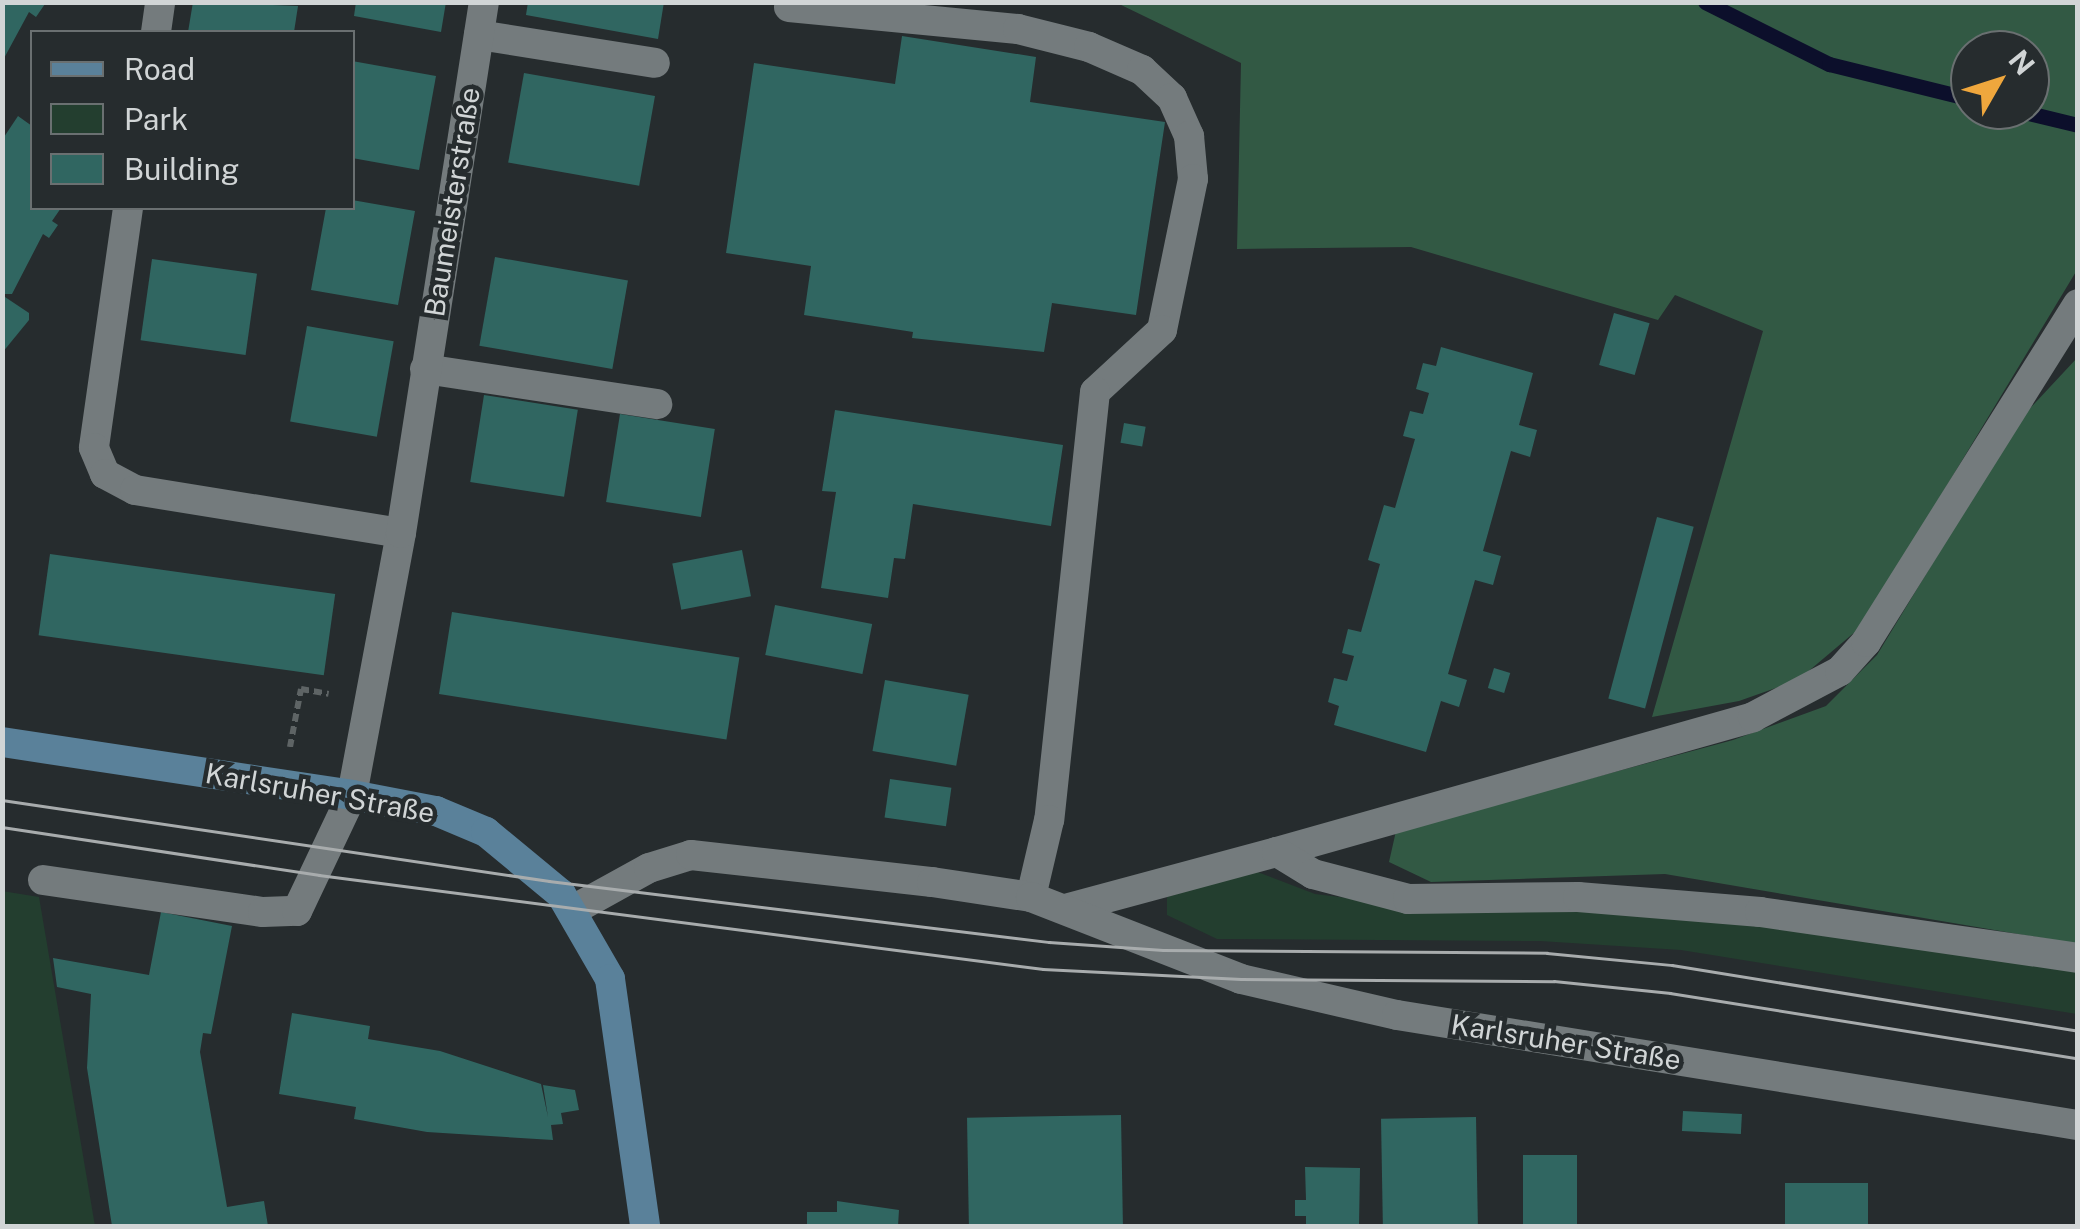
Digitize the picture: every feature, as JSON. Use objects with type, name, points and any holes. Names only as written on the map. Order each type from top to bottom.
[{"type":"street","points":[[156,30],[160,2]]},
{"type":"street","name":"Baumeisterstraße","points":[[44,880],[264,912],[297,911],[352,794],[400,532],[484,2]]},
{"type":"street","points":[[789,7],[1018,29],[1089,47],[1142,70],[1172,98],[1189,136],[1193,179],[1162,330],[1096,392],[1049,820],[1031,897]]},
{"type":"street","points":[[479,35],[654,63]]},
{"type":"street","points":[[128,210],[94,448],[105,474],[135,490],[400,532]]},
{"type":"street","points":[[1069,908],[1753,717],[1840,672],[1866,642],[2078,304]]},
{"type":"street","points":[[425,369],[657,404]]},
{"type":"street","name":"Karlsruher Straße","points":[[2,742],[352,794],[436,811],[486,832],[549,880],[573,910],[649,868],[691,855],[742,856],[1031,897],[1069,908],[1241,980],[1397,1015],[2078,1124]]},
{"type":"street","points":[[1277,852],[1313,874],[1408,898],[1578,897],[1760,912],[2078,958]]},
{"type":"street","points":[[573,910],[610,979],[645,1226]]},
{"type":"green space","points":[[1117,3],[2077,3],[2077,270],[1862,626],[1798,680],[1739,701],[1652,717],[1763,331],[1675,295],[1658,320],[1411,247],[1237,249],[1241,63]]},
{"type":"green space","points":[[2077,358],[2077,944],[1665,874],[1431,882],[1389,862],[1396,831],[1733,740],[1826,706],[1877,655],[2020,419]]},
{"type":"green space","points":[[1255,871],[1315,894],[1405,905],[1584,908],[1837,932],[2077,969],[2077,1014],[1681,950],[1540,941],[1217,939],[1167,915],[1167,897]]},
{"type":"green space","points":[[2,891],[39,897],[95,1226],[3,1226]]},
{"type":"building","points":[[2,2],[45,4],[36,17],[29,12],[2,62]]},
{"type":"building","points":[[193,2],[298,6],[294,30],[188,30]]},
{"type":"building","points":[[356,2],[446,2],[441,32],[354,16]]},
{"type":"building","points":[[528,2],[664,2],[658,39],[526,15]]},
{"type":"building","points":[[902,36],[1036,57],[1030,102],[1165,122],[1136,315],[1052,303],[1044,352],[912,338],[913,332],[804,315],[811,266],[726,253],[754,63],[895,84]]},
{"type":"building","points":[[355,62],[436,76],[419,170],[355,159]]},
{"type":"building","points":[[524,73],[655,96],[639,186],[508,163]]},
{"type":"building","points":[[18,116],[30,125],[30,210],[60,210],[52,221],[58,225],[49,238],[43,234],[12,294],[2,294],[2,140]]},
{"type":"building","points":[[355,201],[415,211],[398,305],[311,290],[326,210],[355,210]]},
{"type":"building","points":[[495,257],[628,280],[612,369],[479,346]]},
{"type":"building","points":[[152,259],[257,274],[246,355],[141,340]]},
{"type":"building","points":[[2,295],[29,313],[29,320],[2,353]]},
{"type":"building","points":[[1614,313],[1650,323],[1635,375],[1599,365]]},
{"type":"building","points":[[307,326],[394,341],[377,437],[290,422]]},
{"type":"building","points":[[1441,347],[1533,373],[1519,425],[1537,430],[1530,457],[1511,451],[1483,551],[1501,556],[1493,585],[1475,580],[1448,674],[1467,680],[1459,707],[1441,701],[1426,752],[1334,725],[1339,706],[1328,702],[1334,678],[1347,681],[1354,656],[1342,653],[1348,629],[1361,632],[1380,564],[1368,560],[1384,505],[1395,508],[1415,439],[1403,436],[1410,411],[1423,414],[1429,393],[1416,389],[1423,363],[1436,366]]},
{"type":"building","points":[[484,395],[578,410],[564,497],[470,482]]},
{"type":"building","points":[[835,410],[1063,445],[1051,526],[913,504],[905,559],[894,558],[888,598],[821,588],[836,492],[822,491]]},
{"type":"building","points":[[620,414],[715,429],[701,517],[606,502]]},
{"type":"building","points":[[1124,423],[1146,427],[1142,447],[1121,443]]},
{"type":"building","points":[[1657,517],[1694,527],[1645,708],[1608,699]]},
{"type":"building","points":[[742,550],[751,596],[681,610],[672,564]]},
{"type":"building","points":[[50,554],[335,594],[324,675],[39,635]]},
{"type":"building","points":[[775,605],[872,624],[862,674],[765,655]]},
{"type":"building","points":[[452,612],[739,658],[726,740],[439,694]]},
{"type":"building","points":[[1494,668],[1510,673],[1504,693],[1488,688]]},
{"type":"building","points":[[885,680],[969,695],[956,766],[872,751]]},
{"type":"building","points":[[890,779],[951,788],[946,826],[885,818]]},
{"type":"building","points":[[161,912],[232,926],[211,1034],[203,1033],[200,1052],[227,1207],[264,1201],[268,1226],[112,1226],[87,1068],[91,994],[57,987],[53,958],[149,975]]},
{"type":"building","points":[[292,1013],[370,1026],[368,1039],[440,1051],[541,1084],[548,1117],[543,1085],[575,1090],[579,1110],[561,1113],[563,1124],[551,1125],[553,1140],[427,1132],[354,1119],[356,1107],[279,1094]]},
{"type":"building","points":[[1683,1111],[1742,1114],[1741,1134],[1682,1131]]},
{"type":"building","points":[[1121,1115],[1123,1226],[969,1226],[967,1118]]},
{"type":"building","points":[[1476,1117],[1478,1226],[1383,1226],[1381,1119]]},
{"type":"building","points":[[1523,1155],[1577,1155],[1577,1226],[1523,1226]]},
{"type":"building","points":[[1305,1167],[1360,1168],[1359,1226],[1306,1226],[1306,1216],[1295,1216],[1295,1200],[1306,1200]]},
{"type":"building","points":[[1785,1183],[1868,1183],[1868,1226],[1785,1226]]},
{"type":"building","points":[[837,1201],[899,1210],[898,1226],[807,1226],[807,1212],[837,1212]]},
{"type":"waterway","points":[[1705,2],[1829,64],[1950,94]]},
{"type":"waterway","points":[[2050,118],[2078,125]]},
{"type":"tram line","points":[[2,800],[549,881],[1049,942],[1163,950],[1547,953],[1672,965],[2078,1031]]},
{"type":"tram line","points":[[2,827],[319,875],[1043,969],[1241,979],[1554,981],[1670,993],[2078,1058]]}]
